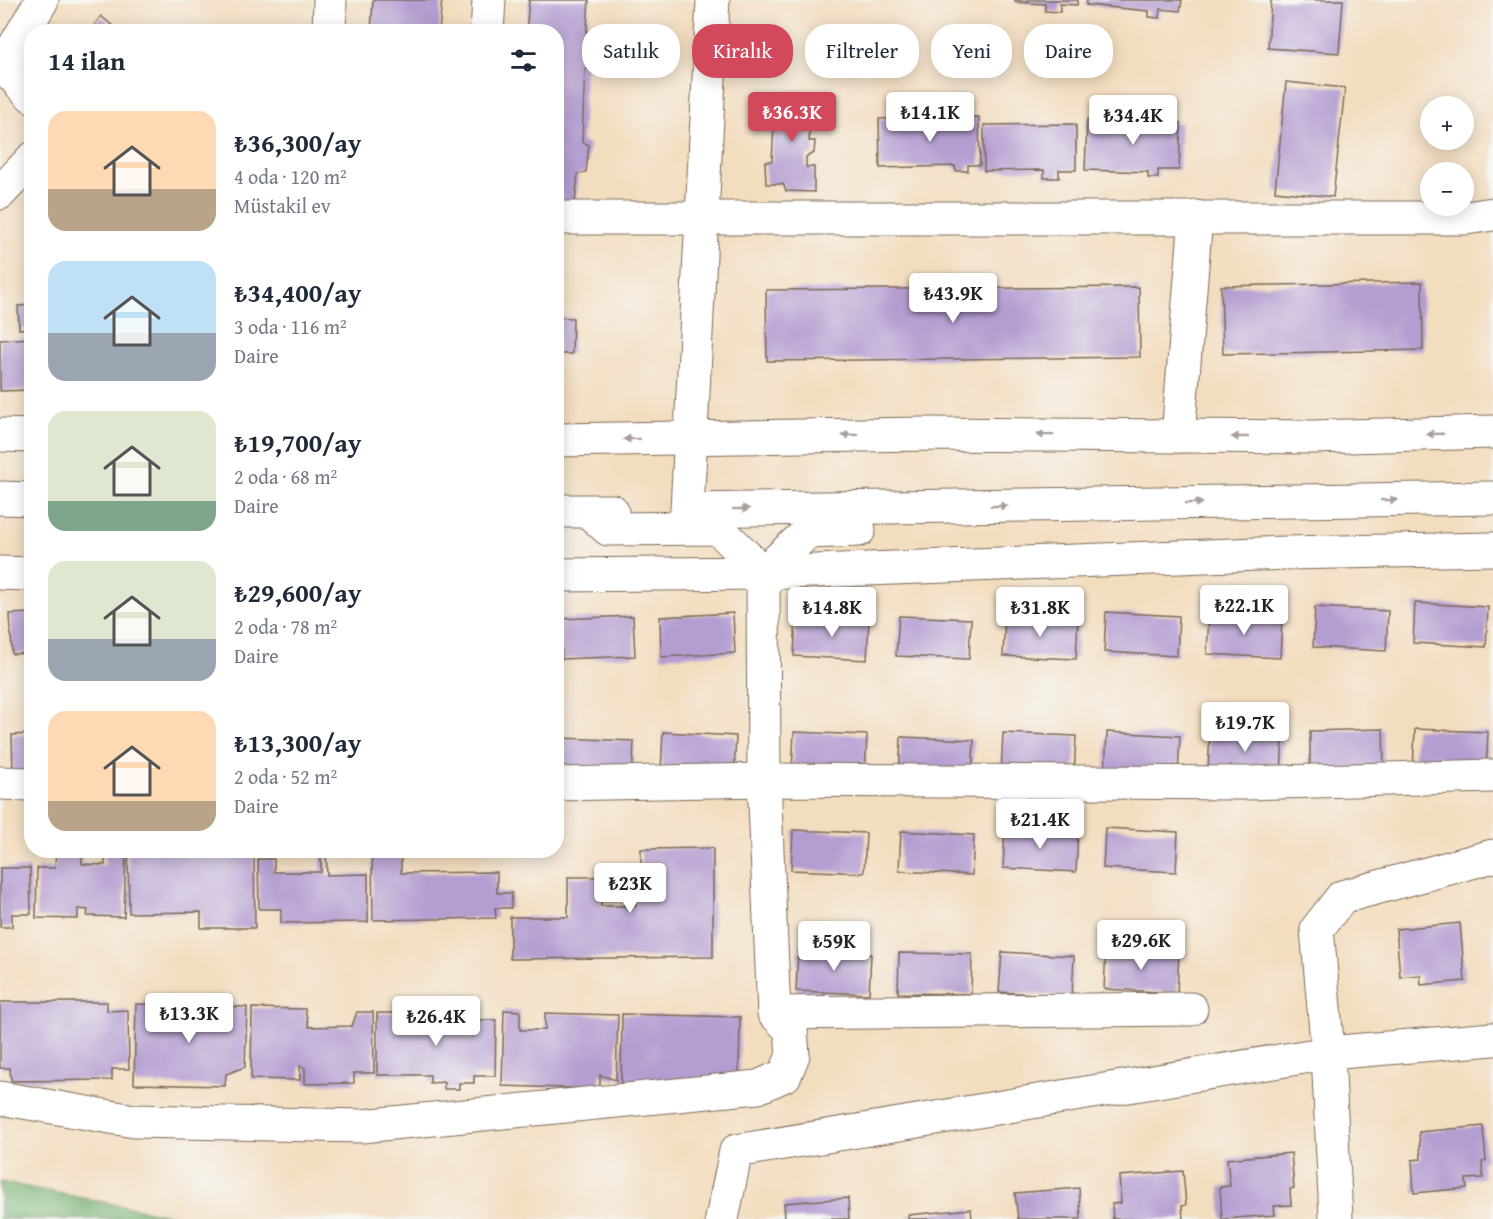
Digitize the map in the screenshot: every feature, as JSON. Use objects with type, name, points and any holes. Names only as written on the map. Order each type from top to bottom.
[{"type":"street","points":[[27,24],[42,0]]},
{"type":"street","points":[[329,24],[330,0]]},
{"type":"street","points":[[488,24],[489,0]]},
{"type":"street","points":[[687,510],[713,0]]},
{"type":"street","points":[[24,30],[2,66],[24,89]]},
{"type":"street","points":[[0,193],[24,168]]},
{"type":"street","points":[[564,218],[1466,218],[1493,214]]},
{"type":"street","points":[[1178,436],[1196,217]]},
{"type":"street","points":[[564,440],[923,434],[1312,437],[1493,432]]},
{"type":"street","points":[[0,435],[24,436]]},
{"type":"street","points":[[0,498],[24,499]]},
{"type":"street","points":[[564,511],[1493,498]]},
{"type":"street","points":[[763,573],[808,532],[934,528],[965,506]]},
{"type":"street","points":[[0,1098],[134,1121],[362,1126],[758,1087],[785,1075],[793,1055],[791,1030],[774,1013],[764,780],[763,573],[718,528],[608,529],[589,512]]},
{"type":"street","points":[[564,575],[763,573],[1286,553],[1493,549]]},
{"type":"street","points":[[0,573],[24,574]]},
{"type":"street","points":[[564,784],[764,780],[1248,783],[1493,776]]},
{"type":"street","points":[[0,783],[24,784]]},
{"type":"street","points":[[1336,1219],[1328,1053],[1317,929],[1342,897],[1493,856]]},
{"type":"street","points":[[774,1013],[1191,1009]]},
{"type":"street","points":[[722,1219],[736,1150],[1328,1053],[1493,1039]]},
{"type":"green space","points":[[0,1182],[179,1217],[183,1219],[0,1219]]},
{"type":"building","points":[[373,0],[442,0],[440,24],[372,24]]},
{"type":"building","points":[[529,0],[589,0],[587,24],[582,24],[582,78],[585,78],[582,142],[589,145],[586,172],[578,174],[575,203],[564,202],[564,24],[527,24]]},
{"type":"building","points":[[1015,0],[1078,0],[1077,5],[1060,4],[1060,12],[1045,11],[1045,4],[1015,2]]},
{"type":"building","points":[[1087,0],[1182,0],[1180,11],[1160,9],[1159,18],[1149,17],[1149,11],[1086,5]]},
{"type":"building","points":[[1271,0],[1343,0],[1339,53],[1268,48]]},
{"type":"building","points":[[101,16],[110,24],[95,24]]},
{"type":"building","points":[[1286,82],[1345,88],[1333,197],[1275,191]]},
{"type":"building","points":[[789,91],[804,92],[803,101],[819,102],[819,124],[809,129],[809,141],[815,141],[814,153],[806,157],[806,167],[814,167],[814,192],[786,191],[783,184],[766,184],[765,162],[772,161],[774,124],[768,121],[768,103],[784,102]]},
{"type":"building","points":[[979,117],[980,165],[968,165],[968,171],[956,171],[955,166],[880,168],[879,119]]},
{"type":"building","points":[[1087,119],[1181,123],[1179,170],[1158,170],[1158,178],[1148,178],[1148,172],[1085,170]]},
{"type":"building","points":[[1076,124],[1076,170],[1059,170],[1059,178],[1044,178],[1044,170],[984,171],[984,125]]},
{"type":"building","points":[[1422,282],[1423,350],[1223,354],[1221,286]]},
{"type":"building","points":[[1139,287],[1140,357],[767,361],[766,290]]},
{"type":"building","points":[[18,306],[24,306],[24,329],[19,329]]},
{"type":"building","points":[[564,317],[573,318],[572,354],[564,354]]},
{"type":"building","points":[[24,338],[24,390],[0,391],[0,340]]},
{"type":"building","points":[[1415,603],[1488,607],[1486,647],[1413,643]]},
{"type":"building","points":[[1315,607],[1388,611],[1386,651],[1313,647]]},
{"type":"building","points":[[1106,612],[1179,616],[1177,656],[1104,652]]},
{"type":"building","points":[[24,613],[24,653],[12,654],[10,614]]},
{"type":"building","points":[[733,613],[735,653],[661,657],[660,617]]},
{"type":"building","points":[[1209,614],[1282,618],[1280,658],[1207,654]]},
{"type":"building","points":[[633,616],[635,656],[564,659],[564,619]]},
{"type":"building","points":[[796,616],[869,620],[867,660],[794,656]]},
{"type":"building","points":[[899,616],[971,619],[969,659],[896,656]]},
{"type":"building","points":[[1005,616],[1078,619],[1076,659],[1003,656]]},
{"type":"building","points":[[1383,729],[1384,769],[1310,771],[1310,731]]},
{"type":"building","points":[[1415,729],[1488,732],[1486,772],[1413,769]]},
{"type":"building","points":[[1210,731],[1283,735],[1281,775],[1208,772]]},
{"type":"building","points":[[663,732],[736,736],[734,776],[661,772]]},
{"type":"building","points":[[794,732],[867,735],[865,775],[792,772]]},
{"type":"building","points":[[1107,732],[1180,736],[1178,776],[1105,772]]},
{"type":"building","points":[[1003,733],[1076,736],[1074,776],[1001,773]]},
{"type":"building","points":[[24,734],[24,774],[13,775],[12,735]]},
{"type":"building","points":[[901,737],[974,740],[972,780],[899,777]]},
{"type":"building","points":[[564,738],[634,741],[632,781],[564,778]]},
{"type":"building","points":[[1005,828],[1078,832],[1076,872],[1003,868]]},
{"type":"building","points":[[1105,828],[1178,832],[1176,872],[1103,868]]},
{"type":"building","points":[[793,830],[866,833],[864,873],[791,870]]},
{"type":"building","points":[[901,831],[974,835],[972,875],[899,871]]},
{"type":"building","points":[[713,848],[713,957],[510,959],[510,917],[568,917],[568,877],[601,877],[601,906],[636,906],[636,897],[613,897],[613,872],[641,871],[641,849]]},
{"type":"building","points":[[56,858],[82,858],[82,864],[105,865],[105,858],[126,858],[124,917],[87,916],[88,910],[78,909],[78,919],[36,918],[37,868],[55,868]]},
{"type":"building","points":[[128,858],[254,858],[255,928],[201,928],[201,912],[129,913]]},
{"type":"building","points":[[321,858],[326,858],[327,875],[368,874],[368,922],[281,923],[281,909],[259,909],[258,859],[274,859],[274,872],[321,872]]},
{"type":"building","points":[[372,858],[401,858],[401,873],[497,872],[497,893],[512,893],[511,908],[495,908],[496,918],[373,920]]},
{"type":"building","points":[[0,868],[30,868],[31,914],[12,914],[12,927],[0,927]]},
{"type":"building","points":[[1460,923],[1465,981],[1421,985],[1420,975],[1400,977],[1396,929]]},
{"type":"building","points":[[1106,949],[1179,953],[1177,993],[1104,989]]},
{"type":"building","points":[[798,951],[871,954],[869,994],[796,991]]},
{"type":"building","points":[[1002,952],[1074,956],[1072,996],[999,992]]},
{"type":"building","points":[[899,953],[972,954],[971,994],[898,993]]},
{"type":"building","points":[[0,1002],[107,1002],[107,1011],[128,1010],[129,1069],[112,1069],[112,1080],[11,1081],[10,1068],[0,1068]]},
{"type":"building","points":[[136,1004],[247,1007],[245,1067],[226,1074],[225,1086],[134,1084]]},
{"type":"building","points":[[252,1008],[305,1009],[309,1027],[352,1026],[357,1012],[373,1012],[374,1073],[354,1073],[354,1083],[305,1084],[305,1068],[300,1066],[300,1080],[251,1079]]},
{"type":"building","points":[[504,1010],[520,1011],[520,1030],[545,1030],[545,1013],[618,1015],[616,1080],[600,1075],[600,1089],[502,1086]]},
{"type":"building","points":[[377,1013],[473,1013],[473,1020],[496,1020],[495,1076],[474,1076],[474,1083],[459,1083],[459,1089],[444,1089],[444,1082],[430,1083],[430,1075],[377,1075]]},
{"type":"building","points":[[622,1014],[740,1017],[739,1075],[621,1084]]},
{"type":"building","points":[[1483,1126],[1486,1161],[1482,1162],[1483,1178],[1466,1179],[1467,1188],[1414,1193],[1412,1160],[1421,1159],[1419,1132]]},
{"type":"building","points":[[1291,1153],[1294,1188],[1290,1189],[1291,1205],[1274,1206],[1275,1215],[1222,1219],[1220,1187],[1230,1186],[1227,1159]]},
{"type":"building","points":[[1183,1171],[1186,1205],[1182,1206],[1183,1219],[1113,1219],[1112,1204],[1121,1203],[1119,1176]]},
{"type":"building","points":[[1079,1188],[1081,1219],[1018,1219],[1015,1193]]},
{"type":"building","points":[[848,1198],[849,1219],[785,1219],[784,1203]]},
{"type":"building","points":[[971,1209],[972,1219],[908,1219],[908,1215]]}]
